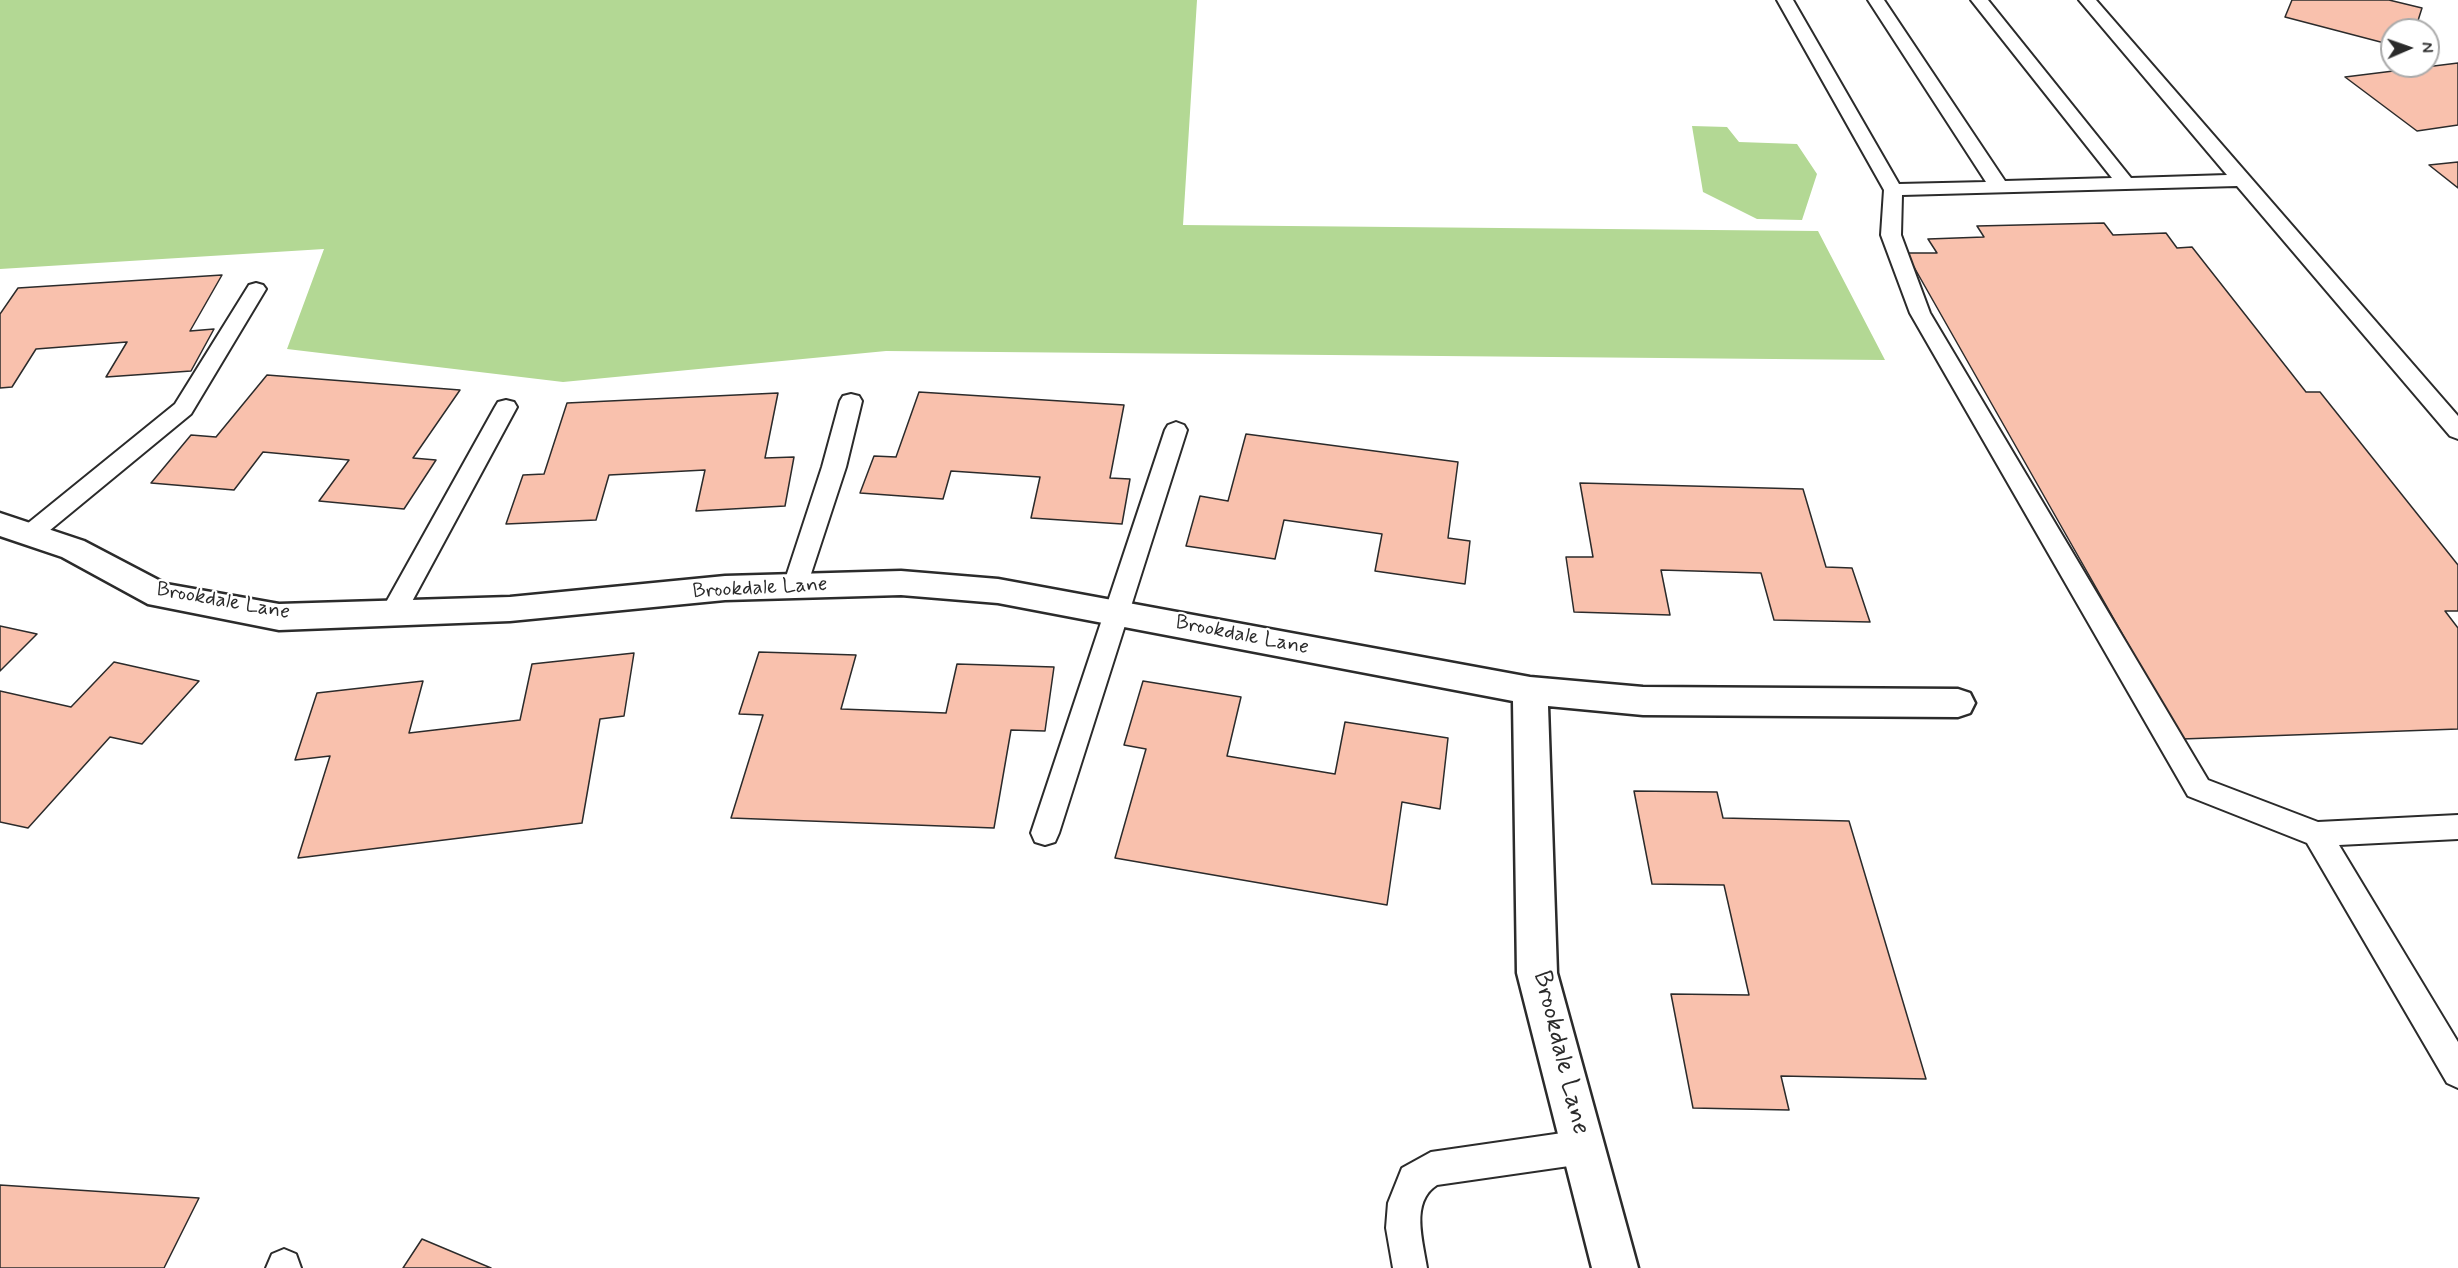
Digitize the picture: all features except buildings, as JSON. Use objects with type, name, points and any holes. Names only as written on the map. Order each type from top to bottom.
[{"type":"street","name":"Brookdale Lane","points":[[15,529],[73,549],[159,595],[279,617],[510,609],[725,588],[901,583],[987,590],[1116,612],[1530,691],[1643,701],[1958,704]]},
{"type":"street","name":"Brookdale Lane","points":[[1530,691],[1537,973],[1615,1268]]},
{"type":"lane","points":[[1785,0],[1893,190],[1891,235],[1920,313],[2198,788],[2317,834],[2456,829]]},
{"type":"lane","points":[[1876,0],[1999,187]]},
{"type":"lane","points":[[1979,0],[2126,183]]},
{"type":"lane","points":[[2087,0],[2458,431]]},
{"type":"lane","points":[[1893,190],[2242,180]]},
{"type":"lane","points":[[15,529],[183,409],[256,289]]},
{"type":"lane","points":[[795,586],[834,467],[851,401]]},
{"type":"lane","points":[[393,613],[506,407]]},
{"type":"lane","points":[[1045,833],[1176,430]]},
{"type":"lane","points":[[2317,834],[2458,1072]]},
{"type":"lane","points":[[1410,1268],[1403,1228],[1405,1203],[1414,1180],[1431,1169],[1583,1147]]},
{"type":"green space","points":[[0,0],[1197,0],[1183,225],[1818,231],[1885,360],[886,351],[563,382],[287,349],[324,249],[0,269]]},
{"type":"green space","points":[[1692,126],[1727,127],[1739,142],[1797,144],[1817,174],[1802,220],[1757,219],[1703,192]]}]
